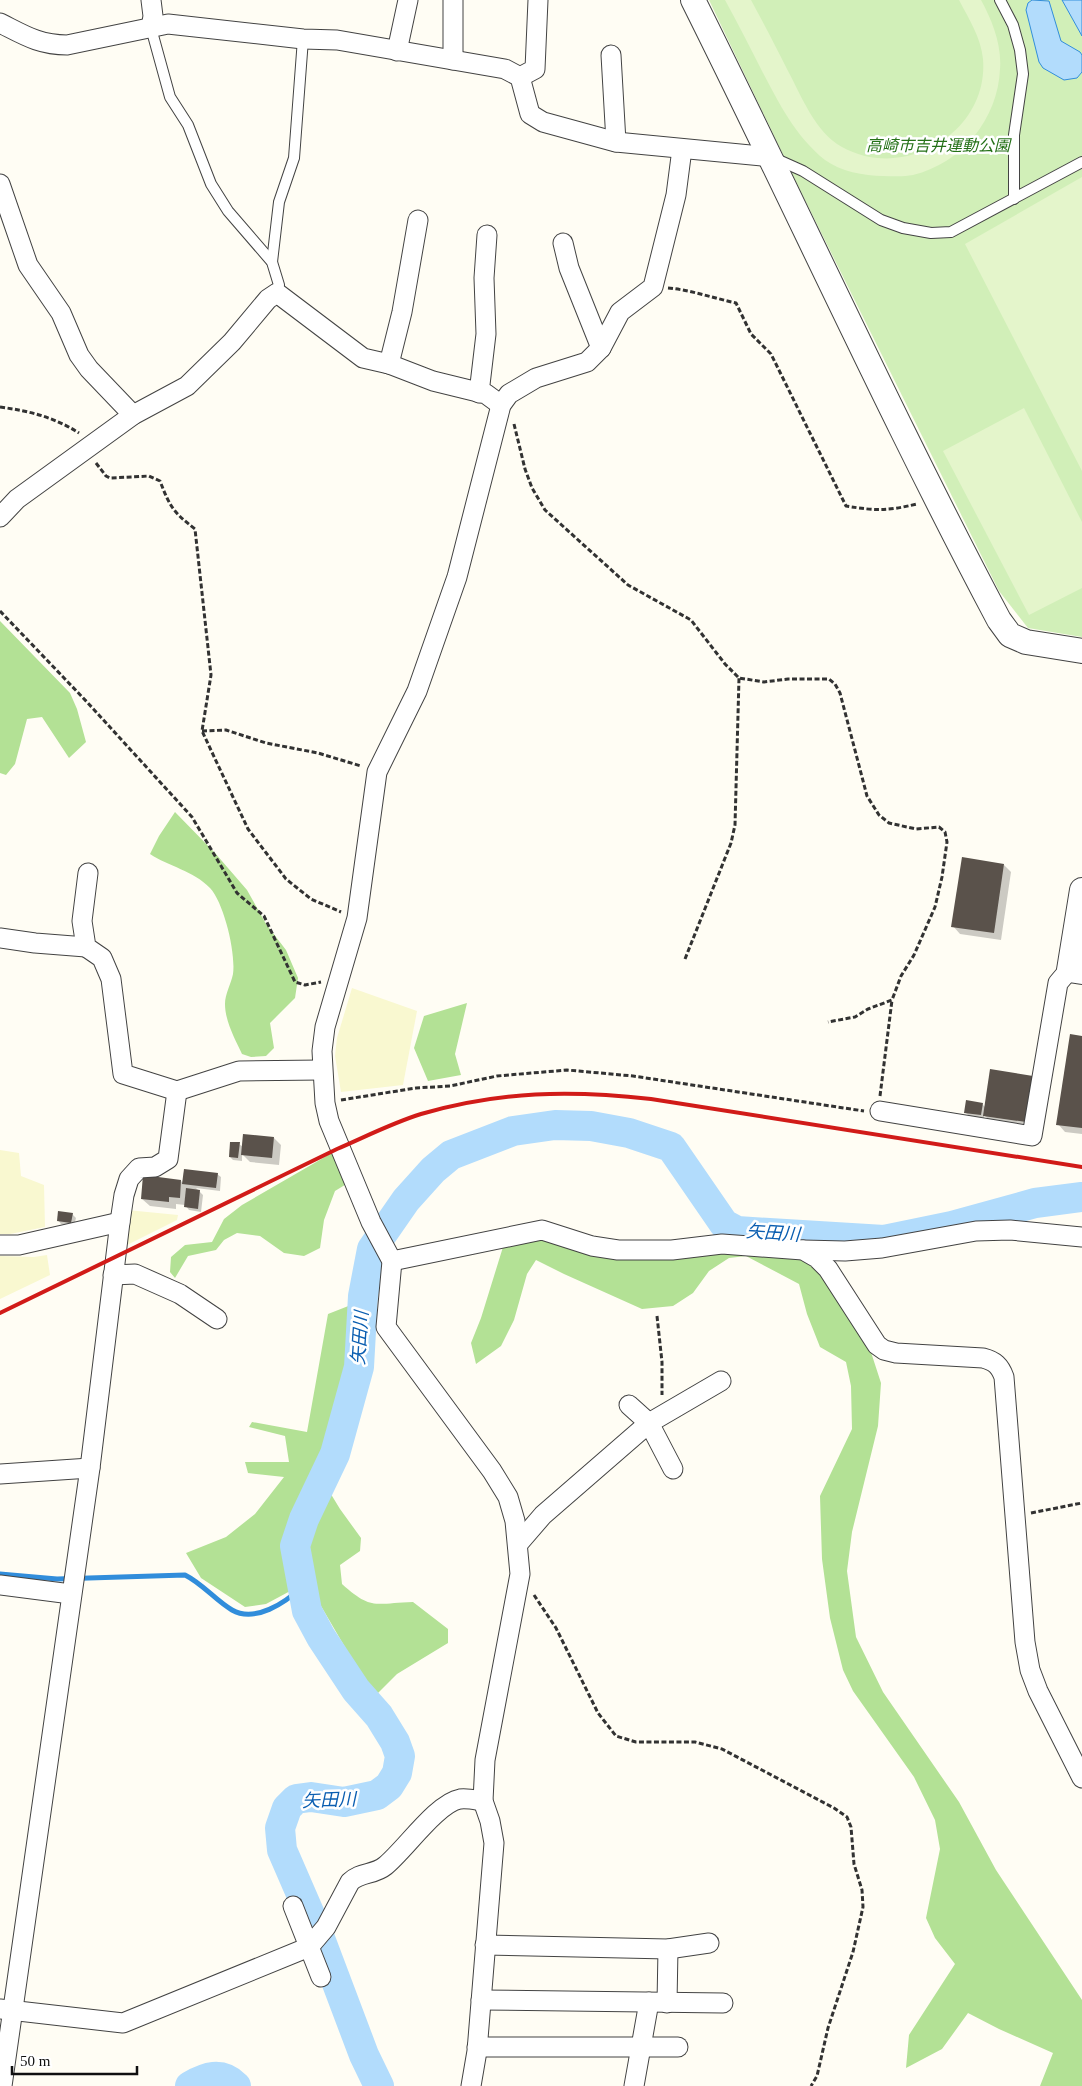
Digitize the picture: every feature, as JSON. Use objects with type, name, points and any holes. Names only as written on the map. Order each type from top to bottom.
[{"type":"street","points":[[151,0],[153,16],[151,28]]},
{"type":"street","points":[[397,51],[408,0]]},
{"type":"street","points":[[453,0],[453,60]]},
{"type":"street","points":[[520,77],[535,69],[538,0]]},
{"type":"street","points":[[693,0],[771,157],[935,499],[999,620],[1010,635],[1026,642],[1082,651]]},
{"type":"street","points":[[0,23],[35,41],[50,45],[67,44],[168,24],[303,39],[337,40],[453,60],[505,70],[520,77],[530,114],[543,122],[616,142],[771,157]]},
{"type":"street","points":[[611,55],[616,142]]},
{"type":"street","points":[[471,2086],[477,2047],[494,1843],[490,1821],[483,1801],[485,1760],[520,1574],[516,1521],[508,1497],[492,1471],[386,1327],[390,1258],[372,1222],[329,1121],[321,1070],[322,1051],[325,1027],[341,978],[357,918],[377,772],[417,691],[456,577],[501,405],[509,394],[536,378],[587,362],[600,348],[620,312],[653,286],[676,195],[682,149]]},
{"type":"street","points":[[0,184],[28,265],[61,313],[79,355],[89,369],[133,415]]},
{"type":"street","points":[[389,364],[402,312],[418,220]]},
{"type":"street","points":[[478,393],[486,334],[484,278],[487,235]]},
{"type":"street","points":[[563,243],[569,268],[600,348]]},
{"type":"street","points":[[0,517],[17,499],[133,415],[187,386],[232,342],[268,299],[277,293],[362,358],[389,364],[433,381],[486,394],[501,405]]},
{"type":"street","points":[[86,947],[82,921],[88,873]]},
{"type":"street","points":[[880,1111],[1032,1136],[1058,983],[1076,971],[1082,890]]},
{"type":"street","points":[[0,938],[86,947],[102,958],[111,979],[123,1074],[178,1091],[239,1071],[321,1070]]},
{"type":"street","points":[[2,2086],[6,2010],[90,1468],[124,1195],[130,1179],[139,1168],[155,1167],[168,1159],[178,1091]]},
{"type":"street","points":[[0,1245],[19,1245],[120,1222]]},
{"type":"street","points":[[390,1258],[542,1230],[592,1246],[618,1250],[672,1250],[722,1244],[845,1251],[882,1248],[976,1231],[1018,1230],[1082,1237]]},
{"type":"street","points":[[803,1250],[817,1258],[828,1269],[877,1345],[884,1350],[896,1353],[983,1358],[990,1360],[1001,1368],[1004,1377],[1025,1642],[1030,1670],[1038,1691],[1082,1778]]},
{"type":"street","points":[[113,1275],[135,1274],[180,1294],[217,1319]]},
{"type":"street","points":[[518,1544],[543,1515],[649,1423],[720,1381]]},
{"type":"street","points":[[629,1405],[649,1423],[672,1469]]},
{"type":"street","points":[[0,1474],[90,1468]]},
{"type":"street","points":[[0,1585],[71,1594]]},
{"type":"street","points":[[6,2010],[123,2024],[311,1945],[326,1927],[354,1878],[384,1867],[440,1810],[455,1800],[462,1798],[483,1801]]},
{"type":"street","points":[[293,1906],[311,1945],[321,1977]]},
{"type":"street","points":[[486,1945],[668,1949],[709,1943]]},
{"type":"street","points":[[634,2086],[642,2047],[658,2002],[668,1949]]},
{"type":"street","points":[[481,2000],[723,2003]]},
{"type":"street","points":[[477,2047],[678,2047]]},
{"type":"lane","points":[[1000,0],[1013,25],[1020,50],[1023,74],[1014,135],[1014,199]]},
{"type":"lane","points":[[151,28],[170,97],[188,125],[211,184],[228,211],[272,262]]},
{"type":"lane","points":[[277,293],[279,285],[272,262],[279,202],[294,158],[303,39]]},
{"type":"lane","points":[[771,157],[803,171],[881,220],[903,228],[931,233],[951,232],[1082,162]]},
{"type":"path","points":[[653,286],[688,290],[708,297],[736,303],[751,334],[771,354],[846,506],[873,511],[888,511],[935,499]]},
{"type":"path","points":[[325,1103],[416,1088],[450,1086],[497,1076],[567,1070],[634,1076],[855,1110],[880,1111],[880,1096],[892,1000],[901,976],[914,955],[935,907],[947,842],[945,832],[939,827],[916,829],[889,823],[879,814],[867,796],[840,693],[835,684],[829,679],[788,679],[764,682],[739,678],[725,664],[690,620],[628,585],[545,510],[532,488],[525,469],[515,425],[501,405]]},
{"type":"path","points":[[0,407],[42,415],[63,423],[90,447],[106,476],[110,478],[149,476],[160,481],[170,506],[180,517],[196,529],[211,675],[202,731],[248,829],[286,879],[311,898],[357,918]]},
{"type":"path","points":[[0,611],[87,702],[192,818],[236,893],[264,916],[295,982],[305,985],[341,978]]},
{"type":"path","points":[[685,959],[731,843],[736,825],[739,678]]},
{"type":"path","points":[[202,731],[226,730],[266,743],[318,753],[377,772]]},
{"type":"path","points":[[828,1022],[855,1017],[868,1009],[892,1000]]},
{"type":"path","points":[[649,1423],[661,1400],[664,1382],[657,1316]]},
{"type":"path","points":[[1015,1516],[1082,1504]]},
{"type":"path","points":[[520,1574],[556,1628],[598,1713],[616,1736],[636,1742],[696,1742],[722,1749],[751,1762],[847,1817],[851,1828],[854,1864],[862,1890],[863,1907],[853,1952],[828,2028],[817,2076],[811,2086]]},
{"type":"green space","name":"高崎市吉井運動公園","points":[[709,0],[1082,0],[1082,637],[1028,628],[999,591],[797,184]]},
{"type":"green space","points":[[725,0],[751,0],[810,113],[824,132],[842,147],[866,156],[891,158],[916,154],[938,144],[958,128],[972,108],[981,85],[983,59],[977,36],[959,0],[981,0],[995,33],[1000,69],[998,87],[992,105],[985,121],[962,149],[931,169],[909,176],[868,175],[845,170],[825,160],[814,151],[796,130],[775,95]]},
{"type":"green space","points":[[1082,177],[1082,471],[965,244]]},
{"type":"green space","points":[[1024,408],[1082,522],[1082,588],[1029,615],[943,451]]},
{"type":"green space","points":[[0,621],[70,693],[77,709],[86,742],[69,758],[42,717],[27,719],[15,764],[6,775],[0,773]]},
{"type":"green space","points":[[175,812],[215,853],[247,890],[266,924],[286,950],[298,978],[295,998],[270,1023],[274,1048],[266,1056],[251,1057],[242,1054],[229,1023],[225,1004],[233,974],[233,954],[228,929],[215,895],[204,882],[150,854]]},
{"type":"green space","points":[[352,988],[417,1011],[403,1085],[341,1092],[335,1056],[337,1038]]},
{"type":"green space","points":[[467,1003],[455,1054],[461,1075],[428,1081],[414,1048],[424,1016]]},
{"type":"green space","points":[[0,1150],[19,1153],[21,1176],[44,1185],[45,1227],[10,1234],[0,1234]]},
{"type":"green space","points":[[337,1150],[348,1183],[335,1191],[324,1220],[320,1248],[304,1256],[284,1253],[260,1236],[237,1233],[224,1240],[216,1250],[188,1256],[175,1278],[170,1272],[171,1257],[185,1245],[212,1242],[224,1219],[242,1205]]},
{"type":"green space","points":[[127,1210],[178,1215],[177,1220],[123,1247]]},
{"type":"green space","points":[[542,1240],[588,1255],[628,1260],[655,1260],[725,1249],[749,1249],[804,1260],[822,1275],[869,1346],[881,1383],[878,1426],[852,1532],[847,1571],[856,1637],[883,1692],[959,1802],[996,1870],[1082,2000],[1082,2086],[1040,2086],[1053,2053],[968,2013],[942,2049],[906,2068],[909,2035],[955,1964],[935,1938],[926,1918],[940,1849],[935,1820],[914,1777],[853,1691],[843,1670],[830,1618],[822,1559],[820,1496],[852,1429],[851,1386],[846,1362],[820,1347],[807,1314],[799,1284],[746,1256],[729,1258],[709,1271],[693,1293],[673,1306],[642,1309],[536,1260],[527,1274],[514,1320],[501,1346],[476,1364],[471,1343],[481,1318],[503,1247],[524,1241]]},
{"type":"green space","points":[[47,1255],[50,1275],[0,1299],[0,1256],[34,1257]]},
{"type":"green space","points":[[356,1303],[350,1359],[338,1406],[315,1468],[340,1509],[361,1538],[360,1551],[340,1565],[342,1584],[360,1598],[374,1604],[413,1602],[448,1629],[448,1643],[397,1674],[374,1697],[307,1582],[266,1604],[245,1607],[201,1578],[186,1553],[226,1537],[255,1514],[284,1477],[248,1473],[245,1462],[289,1462],[285,1436],[249,1427],[252,1422],[307,1432],[328,1314]]},
{"type":"water","points":[[1032,0],[1049,1],[1061,41],[1082,55],[1082,72],[1077,78],[1064,80],[1043,68],[1039,62],[1026,10],[1028,3]]},
{"type":"water","points":[[1062,0],[1082,0],[1082,36]]},
{"type":"building","points":[[962,857],[1004,864],[994,933],[951,927]]},
{"type":"building","points":[[1070,1034],[1082,1036],[1082,1128],[1056,1125]]},
{"type":"building","points":[[990,1069],[1033,1076],[1026,1122],[983,1116]]},
{"type":"building","points":[[966,1100],[983,1103],[981,1115],[964,1113]]},
{"type":"building","points":[[243,1134],[274,1137],[272,1158],[241,1155]]},
{"type":"building","points":[[230,1142],[240,1142],[238,1158],[229,1157]]},
{"type":"building","points":[[184,1169],[218,1173],[216,1188],[182,1184]]},
{"type":"building","points":[[143,1175],[181,1180],[180,1198],[169,1197],[169,1202],[141,1199]]},
{"type":"building","points":[[186,1188],[200,1190],[198,1209],[184,1207]]},
{"type":"building","points":[[58,1211],[73,1213],[71,1223],[57,1221]]},
{"type":"waterway","name":"矢田川","points":[[379,2086],[364,2055],[318,1933],[282,1850],[280,1828],[287,1808],[296,1799],[311,1797],[344,1802],[377,1795],[389,1786],[397,1773],[400,1756],[395,1742],[379,1716],[356,1690],[321,1637],[307,1611],[295,1546],[304,1519],[335,1454],[359,1367],[363,1296],[372,1249],[406,1200],[433,1170],[451,1155],[513,1131],[555,1125],[591,1126],[629,1133],[671,1147],[724,1224],[737,1231],[884,1240],[952,1226],[1035,1203],[1082,1197]]},
{"type":"waterway","points":[[0,1574],[57,1579],[185,1575],[232,1610],[250,1614],[260,1613],[278,1605],[302,1587]]},
{"type":"waterway","name":"矢田川","points":[[190,2086],[213,2077],[225,2078],[236,2086]]},
{"type":"railway","points":[[0,1313],[337,1149],[389,1126],[450,1106],[507,1097],[535,1094],[592,1094],[651,1099],[1082,1167]]}]
